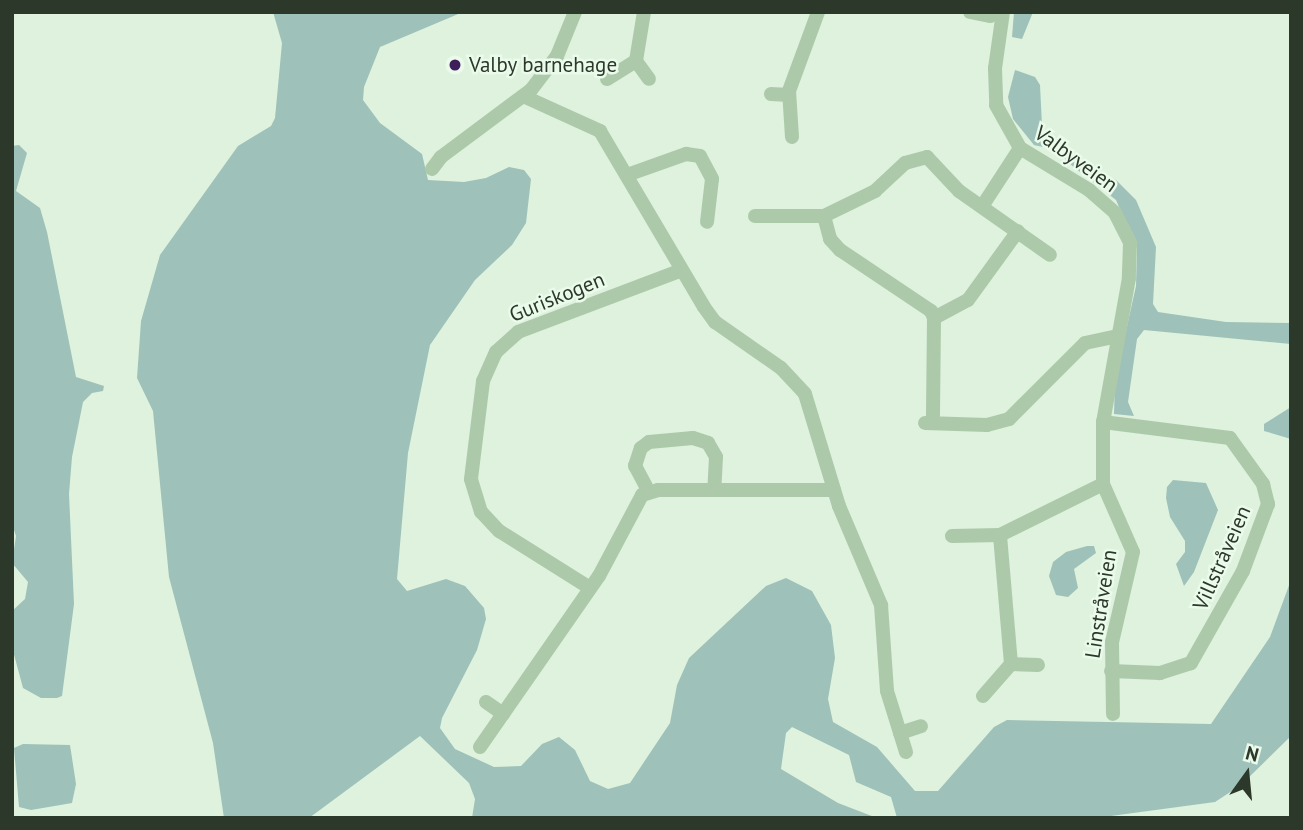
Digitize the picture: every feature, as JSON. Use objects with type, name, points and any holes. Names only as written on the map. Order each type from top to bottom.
[{"type":"street","points":[[432,169],[441,157],[523,96],[557,56],[575,12]]},
{"type":"street","points":[[644,12],[636,61],[649,79]]},
{"type":"street","points":[[792,137],[789,95],[818,12]]},
{"type":"street","points":[[970,12],[997,14]]},
{"type":"street","name":"Valbyveien","points":[[997,14],[996,105],[1020,148],[1089,190],[1115,213],[1130,243],[1129,278],[1102,422]]},
{"type":"street","points":[[607,79],[636,61]]},
{"type":"street","points":[[771,94],[789,95]]},
{"type":"street","points":[[523,96],[600,131],[715,322],[781,368],[805,394],[834,490],[883,613],[887,691],[906,752]]},
{"type":"street","points":[[983,205],[1020,148]]},
{"type":"street","points":[[628,175],[686,154],[700,156],[712,179],[706,222]]},
{"type":"street","points":[[755,216],[824,216],[875,191],[915,157],[927,157],[959,191],[983,205],[1050,255]]},
{"type":"street","points":[[824,216],[830,239],[840,250],[934,318]]},
{"type":"street","points":[[934,318],[968,300],[1018,231]]},
{"type":"street","name":"Guriskogen","points":[[590,588],[499,531],[481,512],[471,479],[483,381],[496,352],[518,332],[682,270]]},
{"type":"street","points":[[934,318],[928,423],[987,425],[1009,419],[1085,343],[1117,336]]},
{"type":"street","name":"Linstråveien","points":[[1102,422],[1103,484],[1133,552],[1114,628],[1111,671],[1113,714]]},
{"type":"street","name":"Villstråveien","points":[[1102,422],[1230,438],[1262,484],[1268,504],[1243,571],[1191,663],[1160,673],[1111,671]]},
{"type":"street","points":[[649,492],[635,466],[641,448],[649,442],[693,438],[708,443],[716,457],[714,490]]},
{"type":"street","points":[[951,536],[1000,535],[1103,484]]},
{"type":"street","points":[[480,747],[590,588],[633,507],[649,492],[834,490]]},
{"type":"street","points":[[983,696],[1011,664],[1000,535]]},
{"type":"street","points":[[1011,664],[1038,665]]},
{"type":"street","points":[[486,702],[503,714]]},
{"type":"street","points":[[900,733],[921,726]]},
{"type":"shaded area","points":[[273,12],[463,12],[380,47],[364,87],[363,100],[380,123],[422,154],[428,180],[464,182],[486,178],[509,167],[524,170],[531,179],[526,223],[512,245],[475,280],[430,345],[408,453],[397,579],[407,591],[446,579],[465,586],[484,608],[486,619],[477,650],[442,718],[440,728],[455,749],[494,767],[521,766],[542,744],[559,737],[575,750],[590,781],[608,789],[630,783],[670,723],[677,685],[689,658],[766,586],[786,578],[812,591],[831,625],[835,658],[828,699],[833,722],[877,747],[915,791],[938,791],[994,727],[1007,720],[1211,724],[1270,637],[1291,580],[1291,736],[1241,785],[1215,802],[1096,818],[897,818],[891,797],[856,782],[849,755],[792,727],[786,733],[781,769],[838,803],[877,818],[472,818],[475,799],[469,783],[420,736],[309,818],[224,818],[213,743],[169,577],[153,411],[137,378],[141,321],[160,255],[238,146],[271,126],[275,118],[282,43]]},
{"type":"shaded area","points":[[1014,12],[1033,12],[1022,39],[1012,37]]},
{"type":"shaded area","points":[[1015,70],[1035,77],[1040,85],[1043,147],[1034,145],[1013,119],[1008,97]]},
{"type":"shaded area","points":[[19,145],[27,153],[16,191],[40,208],[76,377],[104,386],[103,391],[92,393],[83,402],[72,457],[69,494],[74,604],[62,696],[57,698],[41,698],[23,688],[12,647],[12,611],[25,599],[28,582],[12,563],[16,536],[12,524],[12,146]]},
{"type":"shaded area","points":[[1056,153],[1116,180],[1136,200],[1156,247],[1153,304],[1158,312],[1226,322],[1291,323],[1291,344],[1144,330],[1137,339],[1128,402],[1134,416],[1114,414],[1115,380],[1136,286],[1137,248],[1116,200]]},
{"type":"shaded area","points":[[1291,407],[1291,439],[1264,431],[1264,424]]},
{"type":"shaded area","points":[[1173,480],[1206,483],[1218,510],[1194,572],[1184,586],[1176,564],[1185,552],[1185,541],[1170,517],[1166,498],[1167,487]]},
{"type":"shaded area","points":[[1094,546],[1096,553],[1074,569],[1078,588],[1068,597],[1056,595],[1049,576],[1053,562],[1066,552]]},
{"type":"shaded area","points":[[23,744],[70,745],[76,784],[72,803],[31,810],[19,807],[14,748]]},
{"type":"place","name":"Valby barnehage","points":[[455,65]]}]
